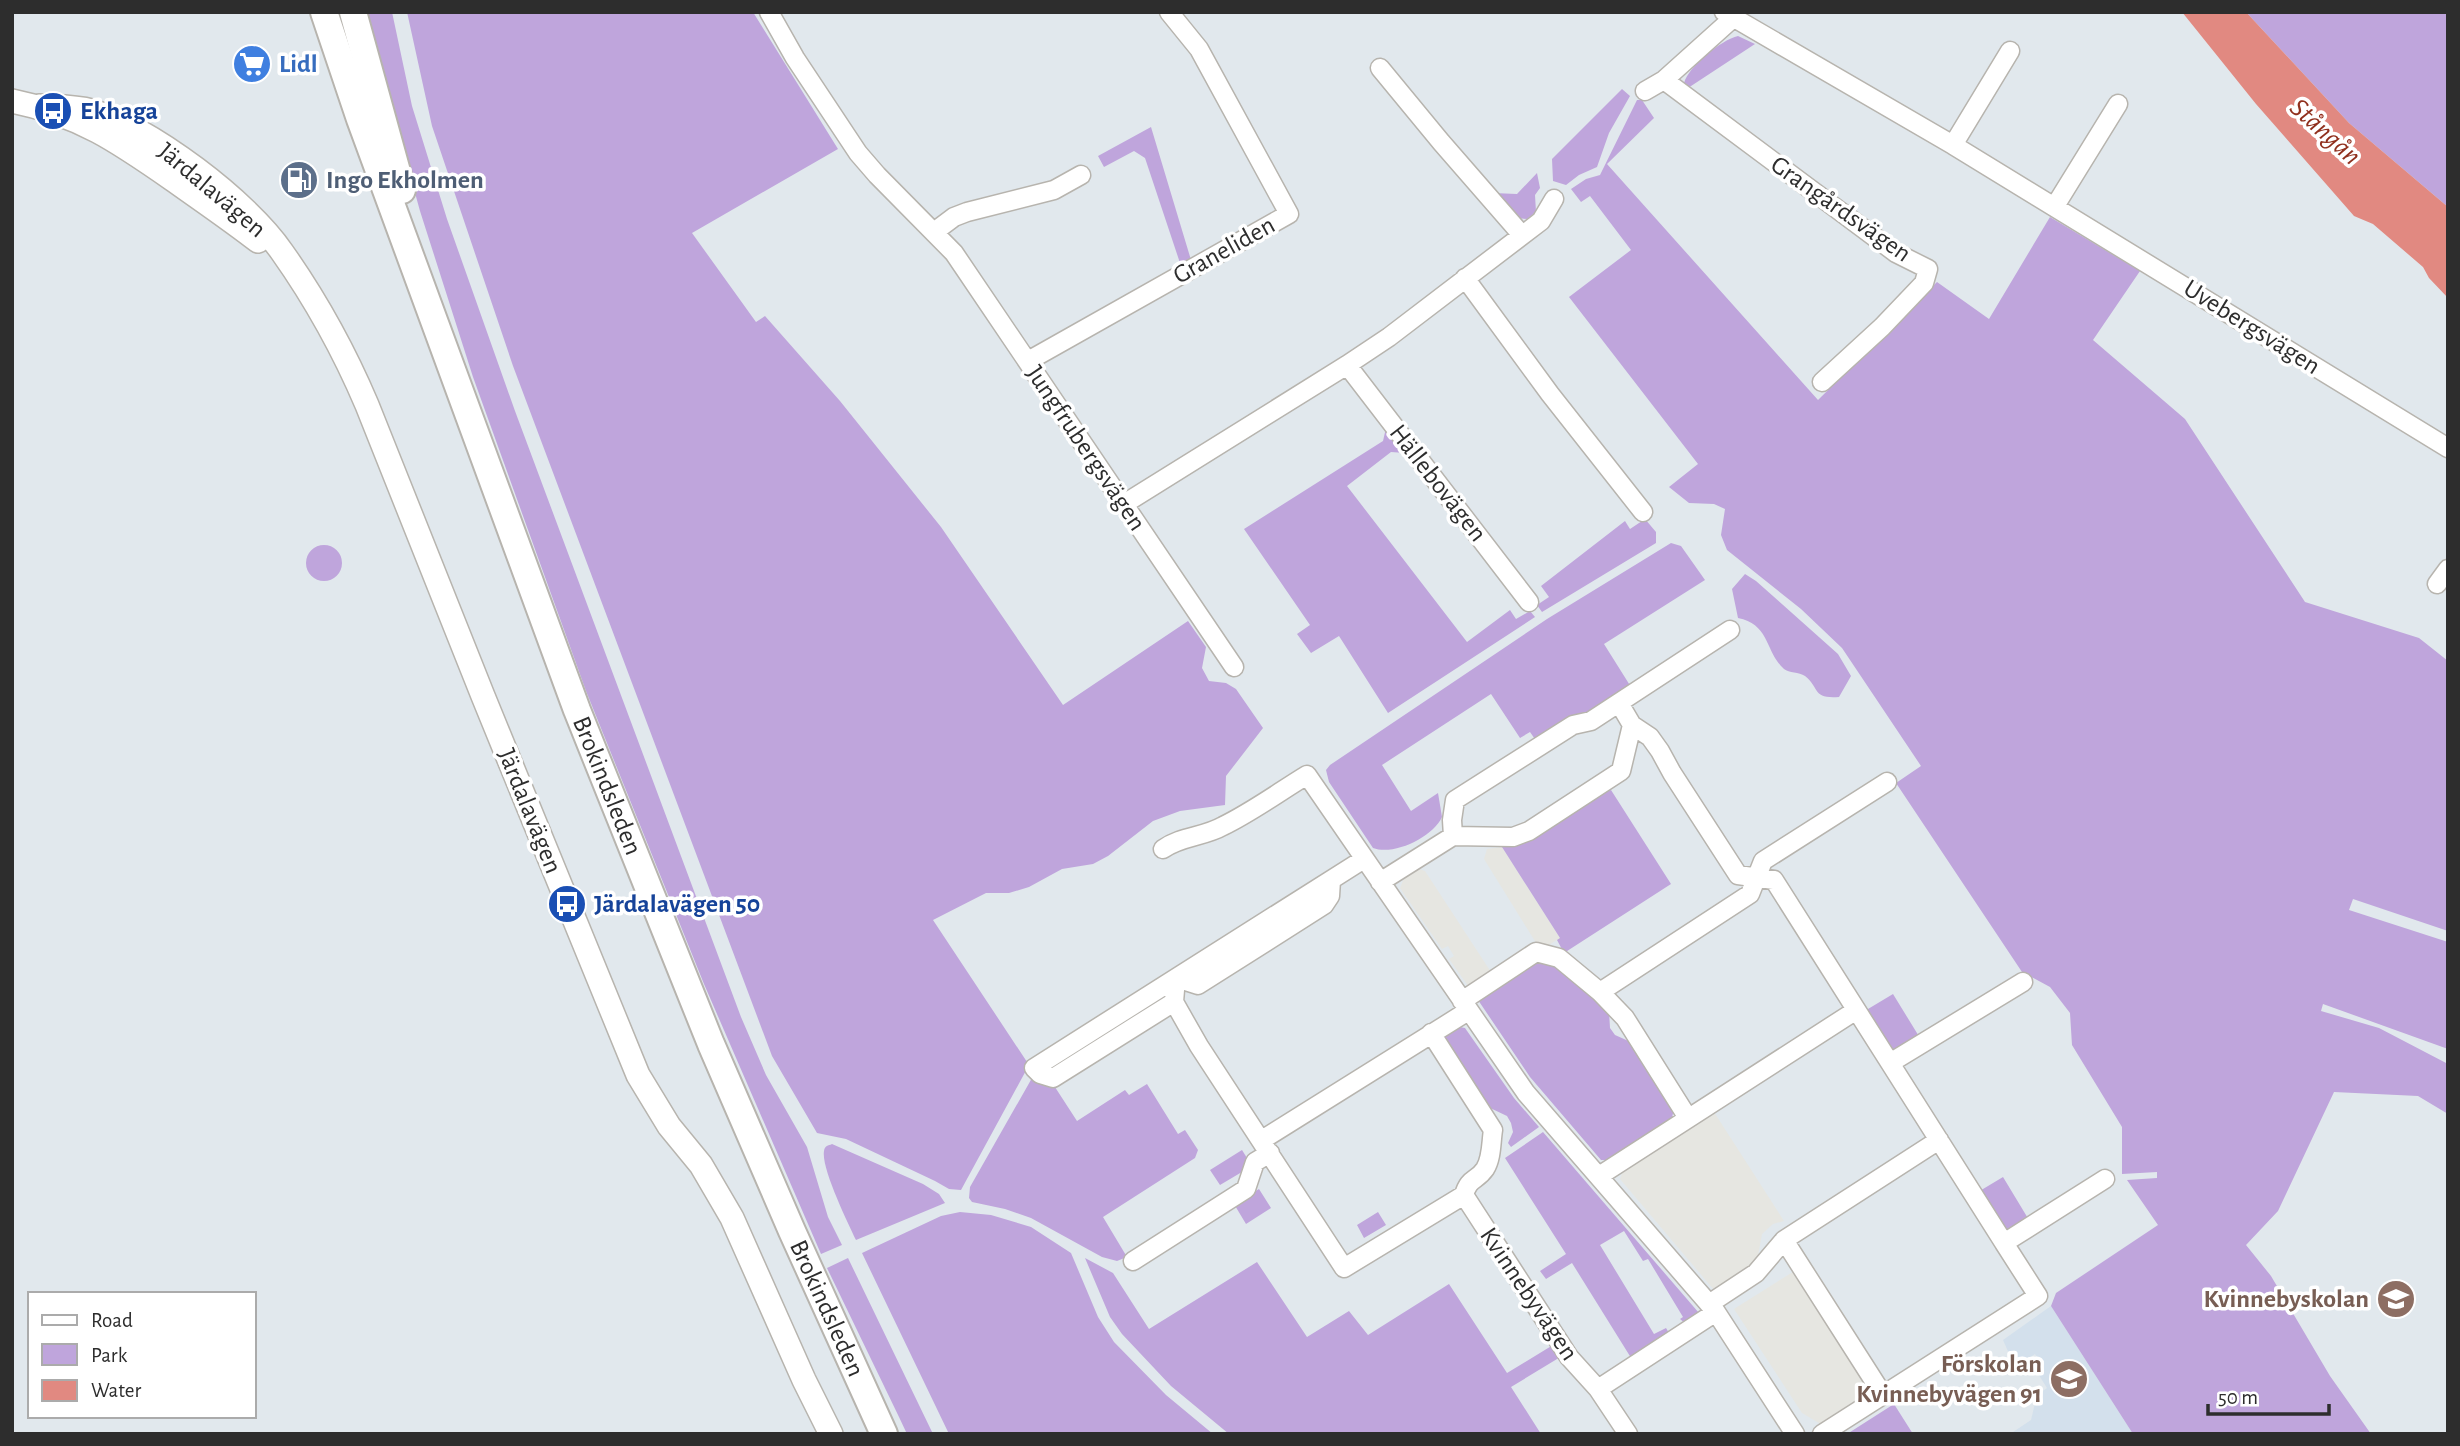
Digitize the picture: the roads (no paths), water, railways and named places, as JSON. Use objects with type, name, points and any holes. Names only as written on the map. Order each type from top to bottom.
[{"type":"main road","name":"Brokindsleden","points":[[324,12],[359,119],[577,710],[711,1044],[792,1231],[886,1434]]},
{"type":"main road","name":"Brokindsleden","points":[[353,12],[450,364]]},
{"type":"street","name":"Jungfrubergsvägen","points":[[769,12],[795,58],[858,153],[954,253],[1234,667]]},
{"type":"street","name":"Graneliden","points":[[1028,361],[1289,214],[1199,49],[1169,12]]},
{"type":"street","points":[[1645,91],[1664,79],[1728,15]]},
{"type":"street","name":"Uvebergsvägen","points":[[1728,15],[2055,206],[2448,448]]},
{"type":"street","points":[[1953,145],[2010,51]]},
{"type":"street","points":[[1380,68],[1522,235]]},
{"type":"street","name":"Grangårdsvägen","points":[[1664,79],[1896,253],[1928,269],[1924,283],[1882,327],[1822,382]]},
{"type":"street","name":"Järdalavägen","points":[[12,101],[39,106],[88,124],[121,144],[242,228],[293,270],[315,301],[349,361],[638,1075],[669,1126],[701,1165],[726,1206],[831,1434]]},
{"type":"street","points":[[2055,206],[2118,104]]},
{"type":"street","points":[[934,232],[961,215],[1054,190],[1082,175]]},
{"type":"street","points":[[1124,504],[1347,365],[1541,220],[1553,199]]},
{"type":"street","points":[[1465,278],[1550,394],[1643,512]]},
{"type":"street","name":"Hällebovägen","points":[[1347,365],[1529,602]]},
{"type":"street","points":[[2437,584],[2448,569]]},
{"type":"street","points":[[1453,836],[1455,800],[1573,725],[1591,721],[1730,630]]},
{"type":"street","points":[[1619,703],[1632,725],[1650,737],[1660,751],[1738,875],[1774,880],[2038,1296],[1822,1434]]},
{"type":"street","points":[[1380,882],[1453,836],[1513,837],[1529,831],[1621,771],[1632,725]]},
{"type":"street","points":[[1163,849],[1180,839],[1204,835],[1224,826],[1307,775],[1526,1093],[1712,1308],[1795,1434]]},
{"type":"street","points":[[1600,992],[1750,894],[1763,861],[1887,782]]},
{"type":"street","points":[[1174,1002],[1054,1078],[1040,1074],[1034,1068],[1364,859]]},
{"type":"street","points":[[1133,1261],[1246,1189],[1255,1162],[1266,1147],[1431,1033],[1536,952],[1559,958],[1600,992],[1625,1018],[1688,1118]]},
{"type":"street","points":[[1176,978],[1174,1002],[1344,1268],[1464,1195],[1467,1184],[1484,1170],[1489,1160],[1493,1130],[1431,1033]]},
{"type":"street","points":[[1890,1063],[2023,982]]},
{"type":"street","points":[[1599,1176],[1855,1011]]},
{"type":"street","points":[[1598,1389],[1712,1308],[1756,1273],[1784,1240],[1939,1140]]},
{"type":"street","points":[[2004,1243],[2105,1179]]},
{"type":"street","name":"Kvinnebyvägen","points":[[1464,1195],[1569,1357],[1598,1389],[1628,1434]]},
{"type":"street","points":[[1784,1240],[1883,1395]]},
{"type":"street","name":"Järdalavägen","points":[[804,1380],[819,1434]]},
{"type":"water","name":"Stångån","points":[[2182,12],[2246,12],[2349,123],[2448,207],[2448,298],[2429,278],[2423,267],[2373,224],[2354,216],[2256,104]]},
{"type":"place","name":"Lidl","points":[[252,64]]},
{"type":"place","name":"Ekhaga","points":[[53,111]]},
{"type":"place","name":"Ingo Ekholmen","points":[[299,180]]},
{"type":"place","name":"Järdalavägen 50","points":[[567,904]]},
{"type":"place","name":"Kvinnebyskolan","points":[[2396,1299]]},
{"type":"place","name":"Förskolan Kvinnebyvägen 91","points":[[2069,1379]]}]
